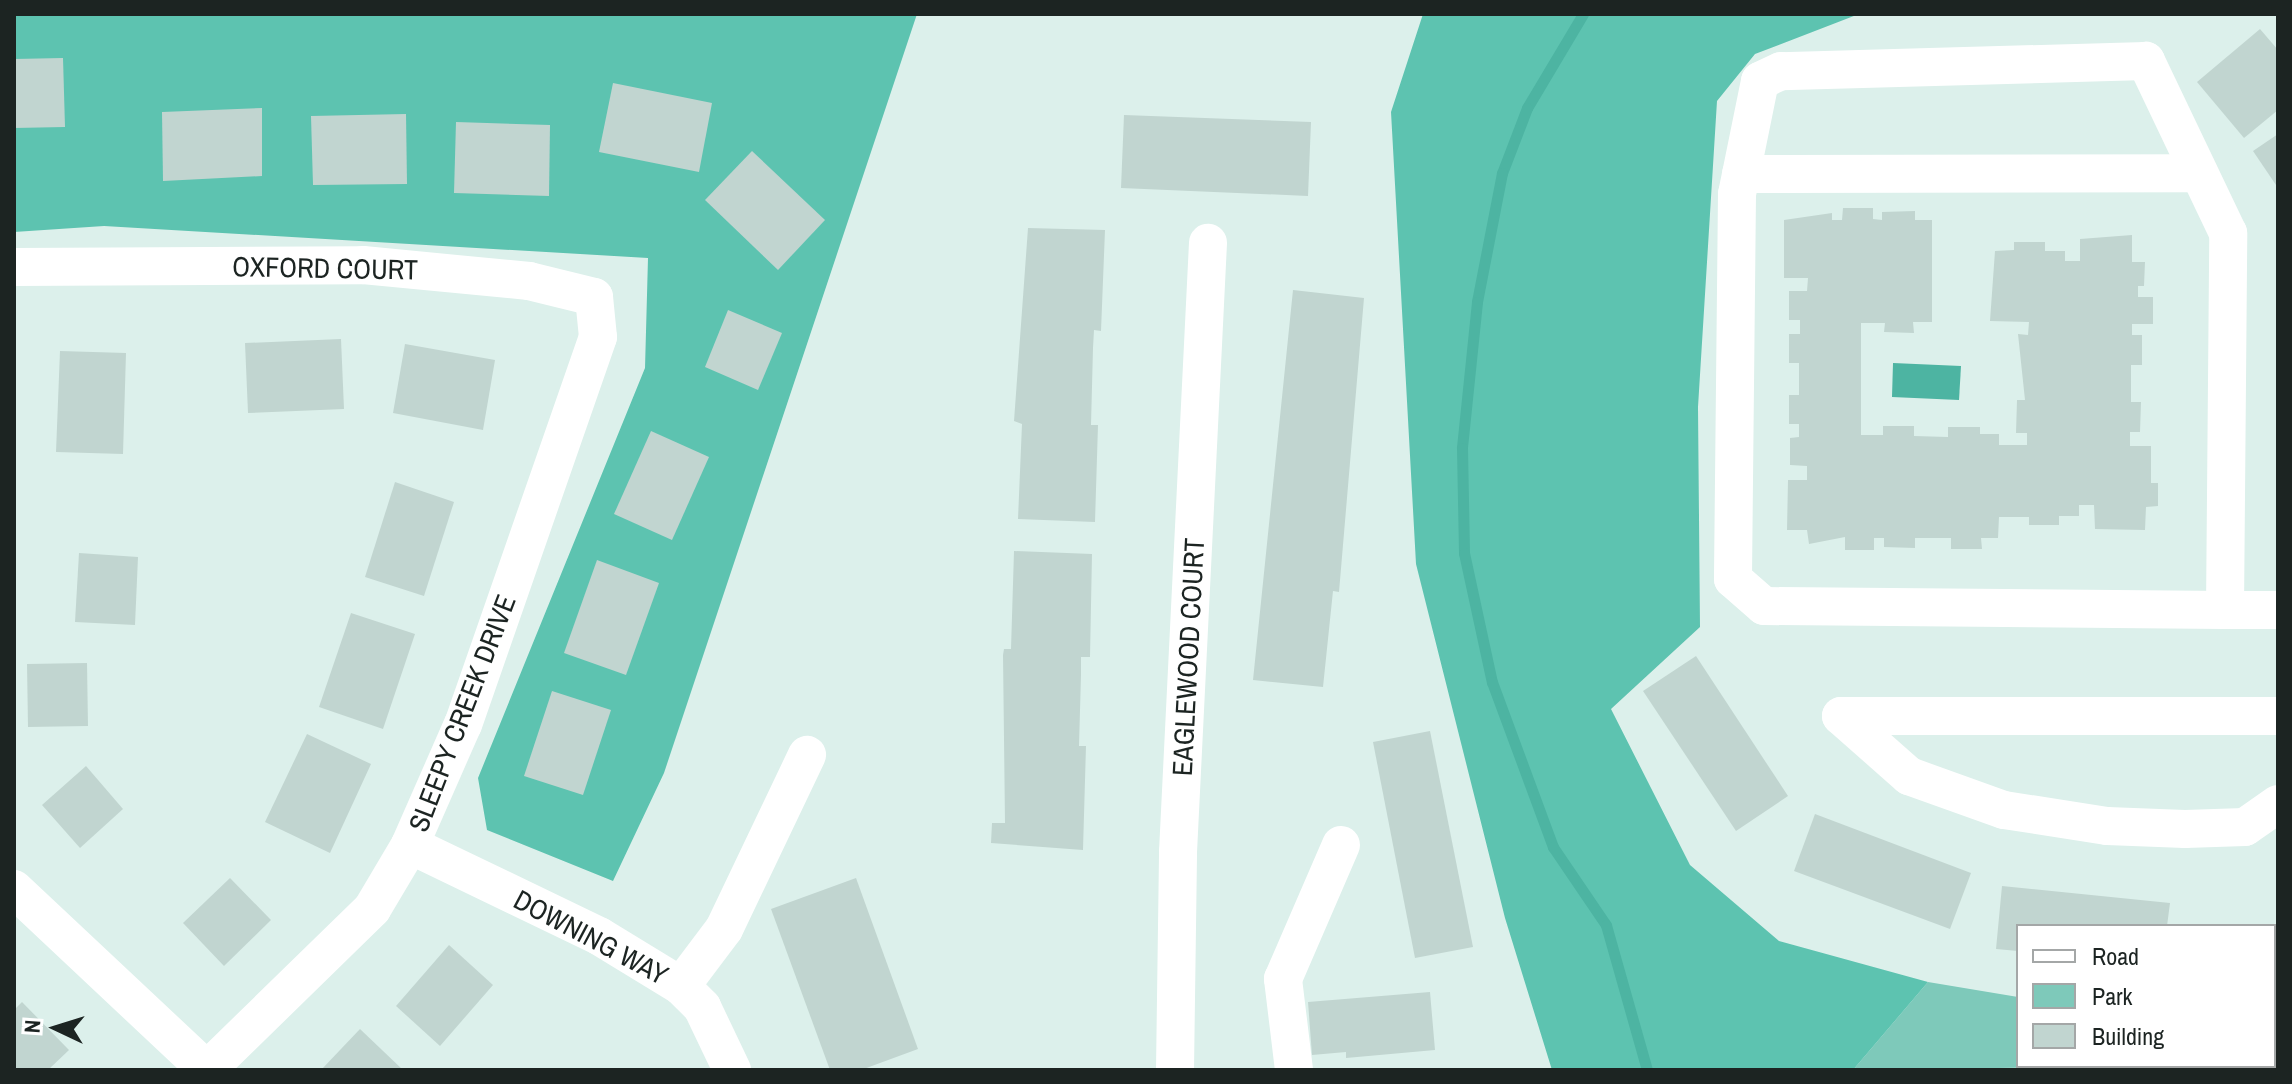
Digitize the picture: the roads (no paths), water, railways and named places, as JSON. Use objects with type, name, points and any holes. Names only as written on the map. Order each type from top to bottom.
[{"type":"street","points":[[2225,610],[2228,233],[2146,61],[1781,71],[1760,81],[1741,174],[1733,579],[1764,606],[2225,610],[2278,610]]},
{"type":"street","points":[[1741,174],[2199,173]]},
{"type":"street","name":"EAGLEWOOD COURT","points":[[1175,1070],[1178,852],[1208,243]]},
{"type":"street","name":"OXFORD COURT","points":[[14,267],[363,265],[529,281],[594,297],[598,337]]},
{"type":"street","name":"SLEEPY CREEK DRIVE","points":[[207,1070],[372,909],[410,845],[463,724],[598,337]]},
{"type":"street","points":[[2278,716],[1841,716],[1909,776],[2004,810],[2107,826],[2185,829],[2245,827],[2278,804]]},
{"type":"street","points":[[681,986],[724,929],[807,755]]},
{"type":"street","name":"DOWNING WAY","points":[[410,845],[599,936],[681,986],[702,1007],[732,1070]]},
{"type":"street","points":[[1294,1070],[1283,979],[1341,845]]},
{"type":"street","points":[[14,889],[207,1070]]},
{"type":"waterway","points":[[1583,14],[1527,108],[1502,173],[1477,302],[1462,448],[1464,553],[1492,682],[1553,847],[1606,925],[1647,1070]]}]
